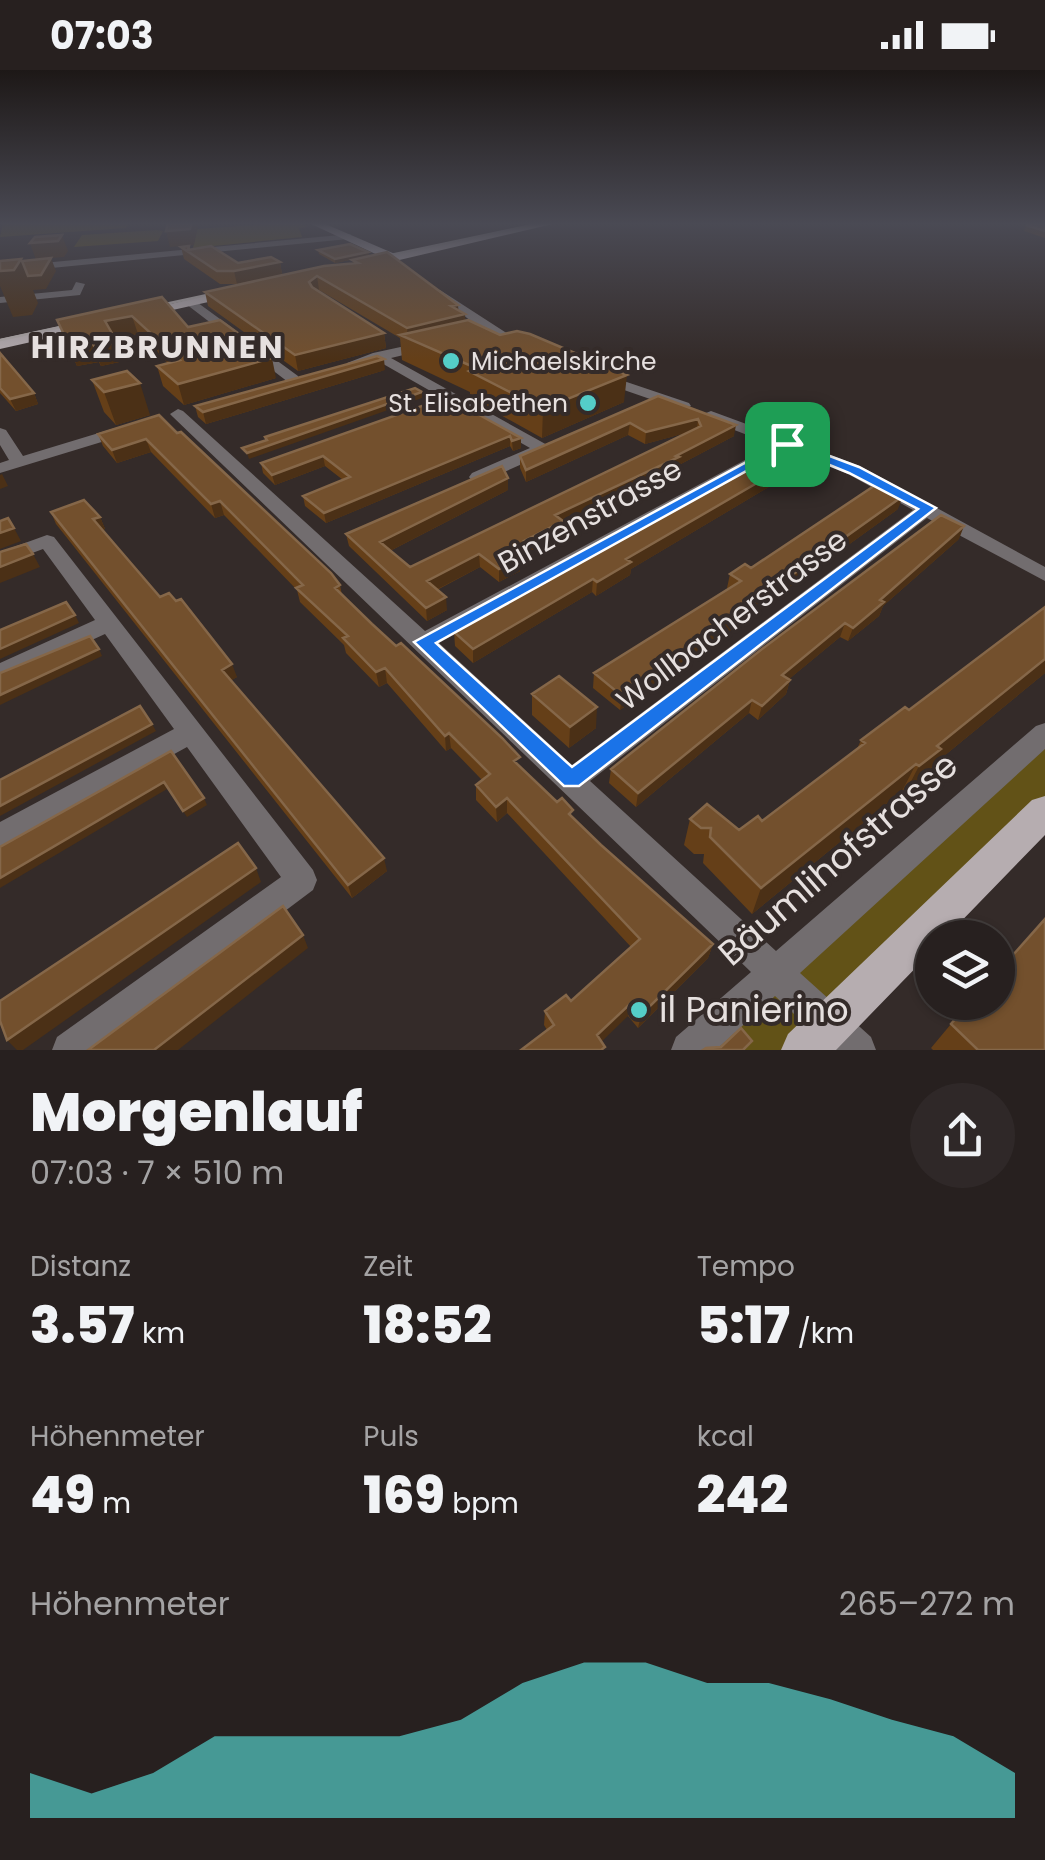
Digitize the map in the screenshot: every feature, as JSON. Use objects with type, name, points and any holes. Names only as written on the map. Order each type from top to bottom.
[{"type":"main road","points":[[0,344],[250,289]]},
{"type":"main road","points":[[831,1041],[1045,811]]},
{"type":"street","points":[[409,269],[417,275]]},
{"type":"street","points":[[0,300],[76,293],[80,284]]},
{"type":"street","points":[[431,286],[494,332],[538,353]]},
{"type":"street","points":[[190,302],[294,379]]},
{"type":"street","points":[[476,336],[494,332]]},
{"type":"street","points":[[390,338],[404,350]]},
{"type":"street","points":[[344,365],[440,343]]},
{"type":"street","points":[[378,356],[551,445],[457,486]]},
{"type":"street","points":[[584,371],[854,470],[1045,575]]},
{"type":"street","points":[[277,384],[310,374]]},
{"type":"street","points":[[432,403],[450,396]]},
{"type":"street","points":[[625,412],[658,396]]},
{"type":"street","points":[[177,414],[250,468],[329,542],[423,642],[775,972],[831,1041]]},
{"type":"street","points":[[0,468],[142,424]]},
{"type":"street","points":[[0,434],[19,462]]},
{"type":"street","name":"Binzenstrasse","points":[[423,642],[787,444]]},
{"type":"street","name":"Wollbacherstrasse","points":[[572,780],[928,508]]},
{"type":"street","points":[[0,559],[47,541],[302,880],[70,1050]]},
{"type":"street","points":[[0,672],[108,622]]},
{"type":"street","points":[[0,838],[191,732]]},
{"type":"street","name":"Bäumlihofstrasse","points":[[689,1050],[1045,734]]},
{"type":"shaded area","points":[[1045,733],[1045,811],[935,920],[915,920],[915,939],[803,1050],[689,1050]]},
{"type":"building","points":[[25,269],[45,269],[41,275],[28,276]]},
{"type":"building","points":[[311,269],[409,269],[465,314],[407,328],[317,276],[309,282],[312,287],[384,333],[295,355],[205,292]]},
{"type":"building","points":[[162,297],[188,327],[220,320],[272,358],[178,384],[157,366],[180,360],[132,316],[105,321],[117,342],[94,346],[92,342],[70,347],[57,320]]},
{"type":"building","points":[[468,320],[500,335],[517,331],[530,334],[627,375],[543,409],[469,371],[476,368],[400,335]]},
{"type":"building","points":[[0,353],[34,393],[10,399],[0,388]]},
{"type":"building","points":[[377,356],[384,359],[203,412],[195,406]]},
{"type":"building","points":[[127,371],[140,383],[104,392],[92,380]]},
{"type":"building","points":[[415,388],[422,392],[247,453],[242,448],[267,440],[265,437]]},
{"type":"building","points":[[658,396],[736,425],[676,456],[679,457],[555,515],[563,521],[524,541],[528,544],[512,553],[520,558],[499,569],[479,554],[427,581],[446,597],[426,608],[346,534],[502,466],[508,478],[380,542],[410,567],[701,426],[698,419],[646,432],[630,423],[526,470],[520,456]]},
{"type":"building","points":[[447,397],[521,438],[512,441],[510,436],[324,513],[303,496],[350,477],[323,456],[272,475],[261,463]]},
{"type":"building","points":[[159,415],[331,573],[340,585],[335,588],[372,624],[396,646],[401,643],[502,738],[520,757],[514,761],[557,802],[562,798],[573,810],[569,814],[601,845],[713,944],[641,1015],[631,1003],[597,1035],[605,1047],[601,1050],[521,1050],[554,1025],[545,1011],[566,995],[571,1001],[640,939],[507,798],[496,807],[476,785],[490,774],[449,733],[445,736],[385,668],[376,672],[343,638],[348,636],[296,588],[303,585],[220,501],[211,504],[146,439],[112,450],[98,434]]},
{"type":"building","points":[[791,444],[812,451],[626,559],[631,562],[597,582],[593,579],[473,649],[454,632],[505,600]]},
{"type":"building","points":[[877,484],[903,496],[622,696],[594,673],[741,581],[730,574],[745,564],[751,568]]},
{"type":"building","points":[[84,500],[100,517],[93,519],[160,597],[169,593],[176,601],[181,599],[232,664],[222,670],[384,858],[348,885],[51,512]]},
{"type":"building","points":[[941,515],[964,526],[853,628],[845,623],[782,675],[790,680],[762,706],[752,700],[638,793],[611,769],[762,649]]},
{"type":"building","points":[[8,518],[14,528],[0,533],[0,521]]},
{"type":"building","points":[[26,544],[33,554],[0,567],[0,552]]},
{"type":"building","points":[[66,602],[75,615],[0,649],[0,630]]},
{"type":"building","points":[[1045,607],[1045,659],[937,746],[941,749],[919,766],[916,764],[761,888],[710,837],[711,828],[701,828],[690,819],[707,804],[739,830],[758,816],[762,821],[865,743],[861,740],[905,707],[909,710]]},
{"type":"building","points":[[90,636],[99,649],[0,695],[0,673]]},
{"type":"building","points":[[559,676],[597,707],[570,727],[532,694]]},
{"type":"building","points":[[140,706],[152,724],[0,806],[0,780]]},
{"type":"building","points":[[171,751],[204,798],[183,811],[164,782],[0,878],[0,847]]},
{"type":"building","points":[[238,843],[256,868],[7,1040],[0,1021],[0,1001]]},
{"type":"building","points":[[283,906],[303,935],[154,1050],[88,1050]]},
{"type":"building","points":[[1045,919],[1045,1050],[978,1050],[951,1024],[954,1020],[1015,1020],[1015,953]]},
{"type":"building","points":[[741,1028],[752,1041],[743,1050],[703,1050],[721,1047]]},
{"type":"tram line","points":[[142,309],[235,289]]},
{"type":"tram line","points":[[0,340],[88,321]]},
{"type":"place","name":"Michaelskirche","points":[[451,361]]},
{"type":"place","name":"St. Elisabethen","points":[[588,403]]},
{"type":"place","name":"il Panierino","points":[[639,1010]]},
{"type":"district","name":"HIRZBRUNNEN","points":[[158,347]]},
{"type":"route","points":[[787,444],[854,470],[928,508],[572,780],[423,642],[665,510],[787,444]]}]
